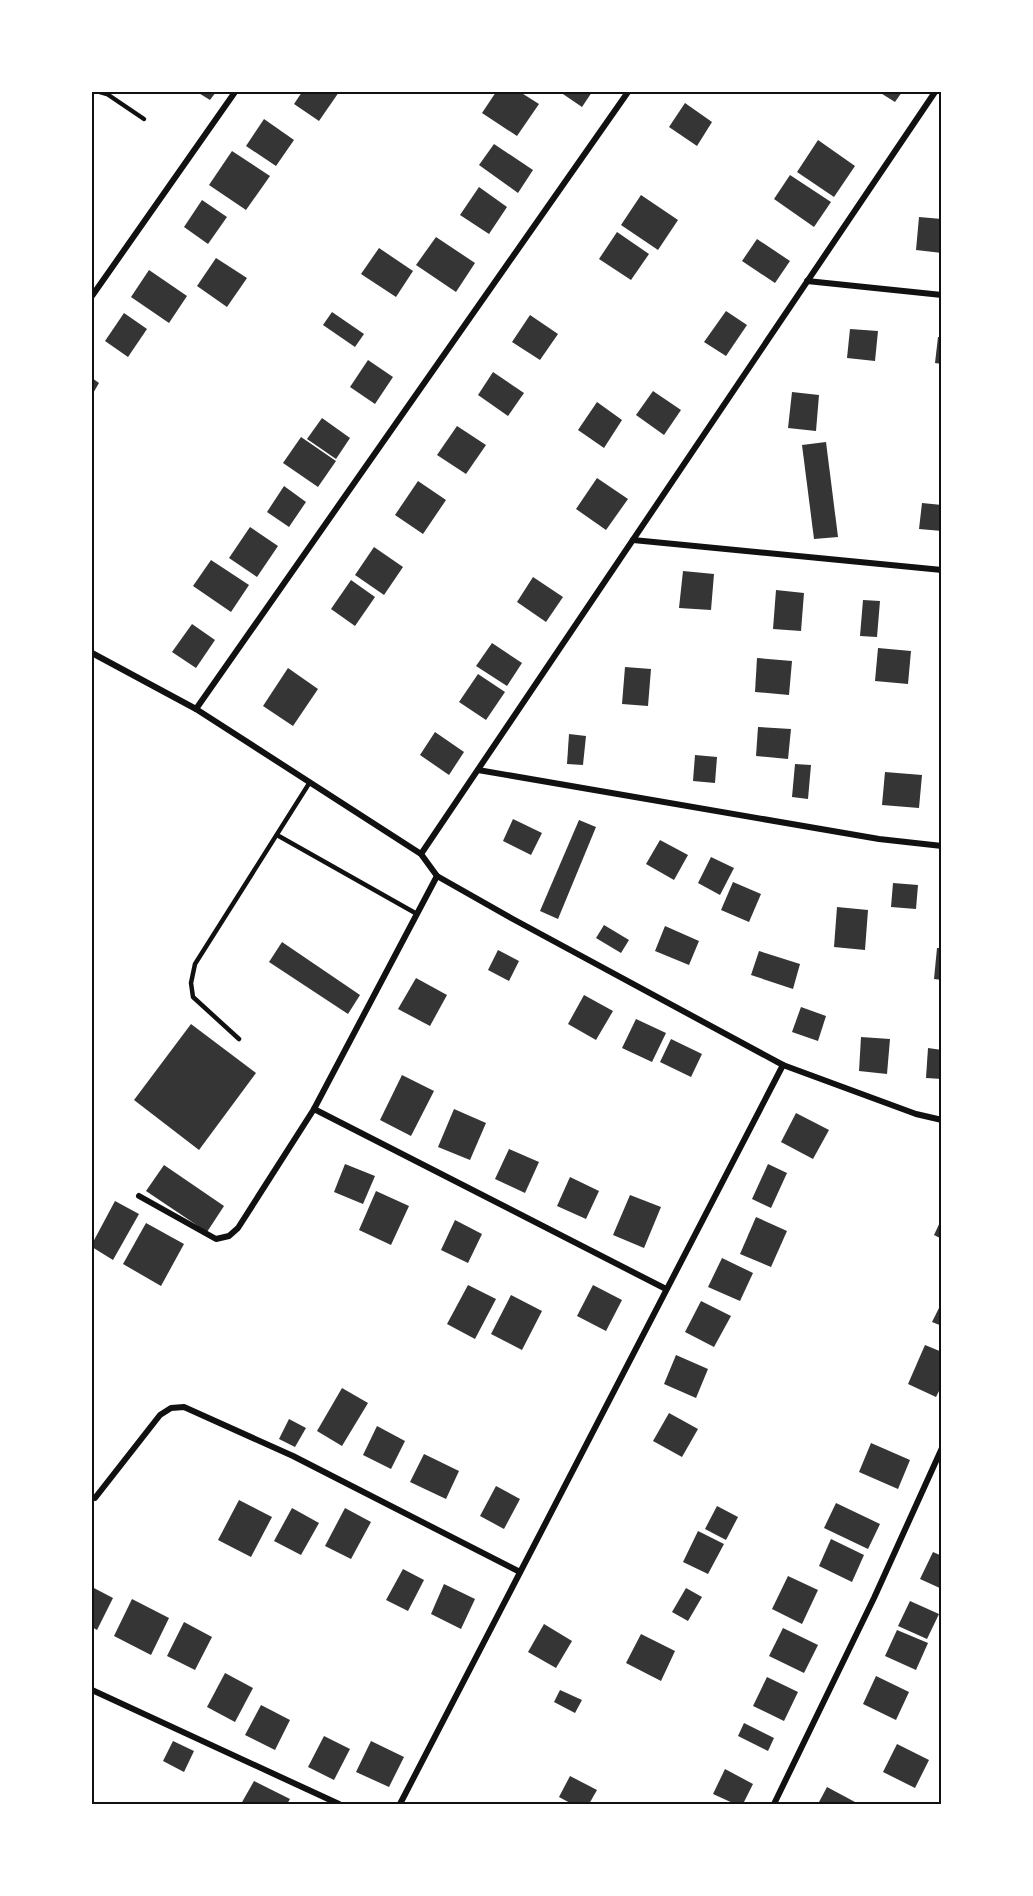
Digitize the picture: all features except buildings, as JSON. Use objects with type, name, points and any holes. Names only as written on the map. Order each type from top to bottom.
[{"type":"street","points":[[92,297],[235,92]]},
{"type":"street","points":[[196,709],[628,92]]},
{"type":"street","points":[[421,854],[935,92]]},
{"type":"street","points":[[807,281],[942,295]]},
{"type":"street","points":[[633,540],[942,570]]},
{"type":"street","points":[[92,653],[196,709],[421,854],[437,876],[521,924],[783,1065],[916,1114],[942,1120]]},
{"type":"street","points":[[478,770],[879,839],[942,846]]},
{"type":"street","points":[[139,1196],[216,1239],[229,1236],[238,1228],[314,1108],[437,876]]},
{"type":"street","points":[[400,1804],[783,1065]]},
{"type":"street","points":[[314,1108],[666,1289]]},
{"type":"street","points":[[92,1497],[95,1498],[160,1415],[171,1408],[184,1407],[292,1456],[520,1572]]},
{"type":"street","points":[[774,1804],[874,1598],[942,1448]]},
{"type":"street","points":[[92,1690],[339,1804]]},
{"type":"lane","points":[[92,94],[98,92],[107,94],[144,119]]},
{"type":"lane","points":[[239,1039],[193,997],[191,983],[195,964],[310,782]]},
{"type":"lane","points":[[277,835],[417,914]]}]
